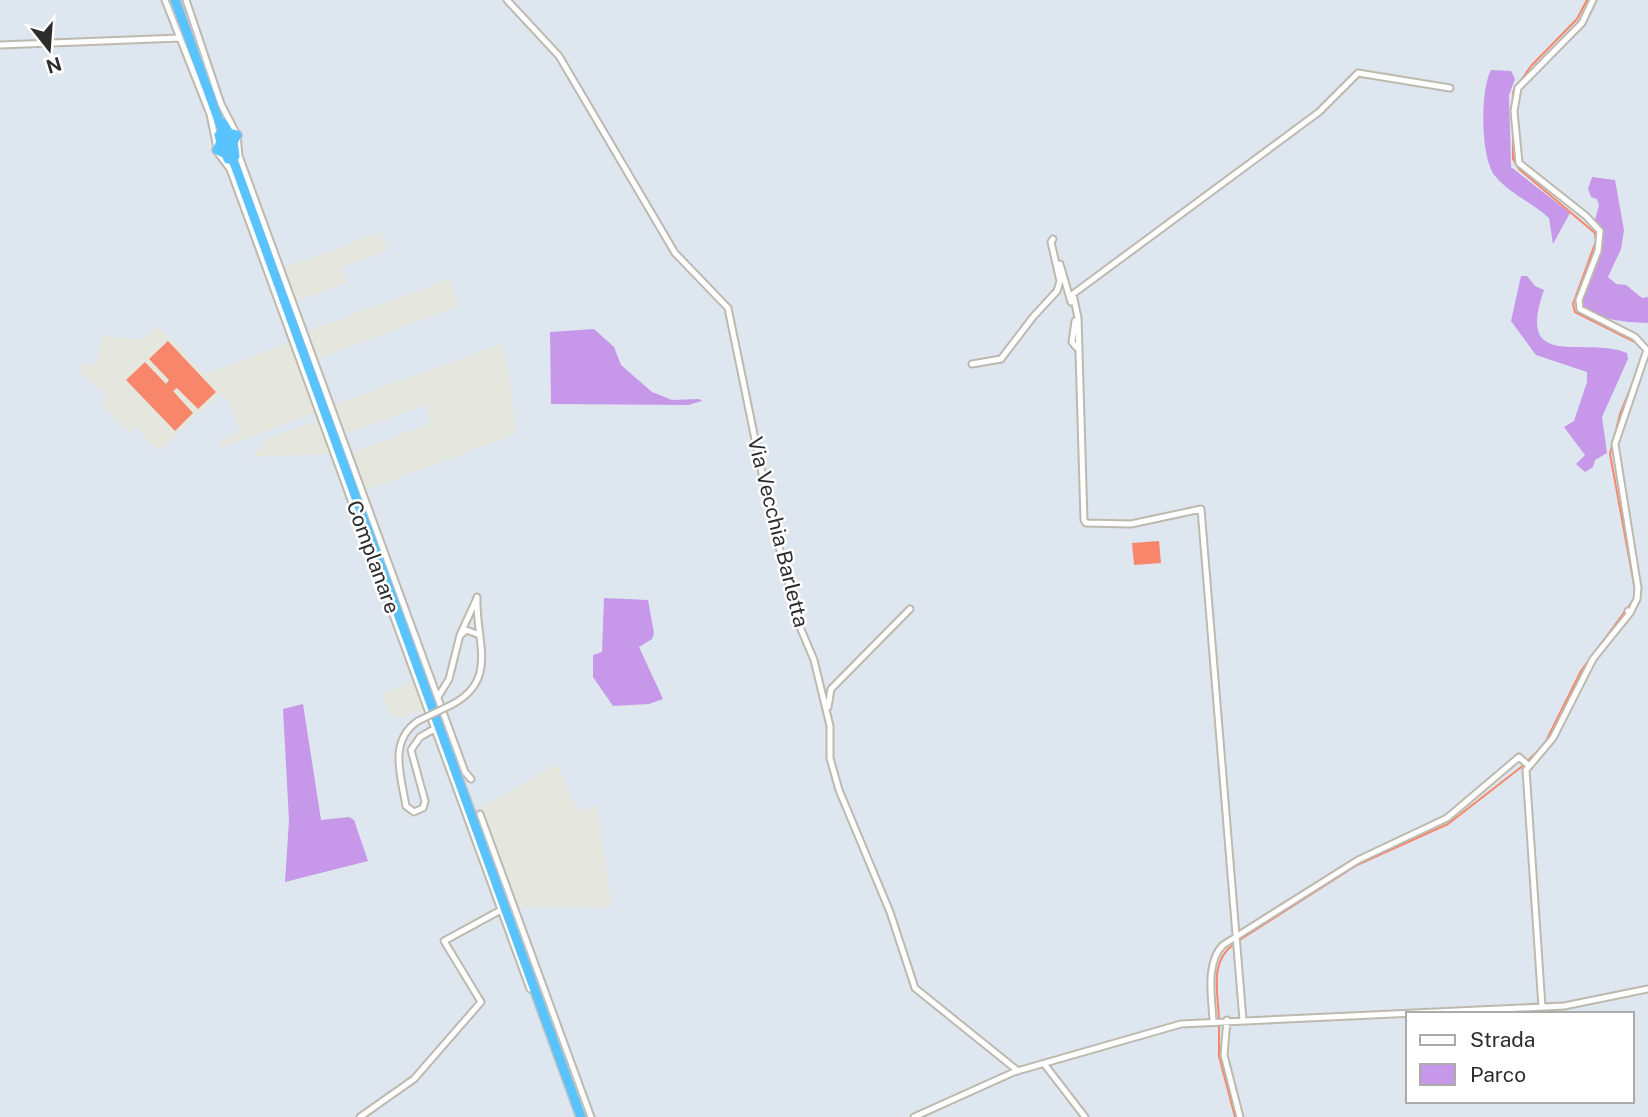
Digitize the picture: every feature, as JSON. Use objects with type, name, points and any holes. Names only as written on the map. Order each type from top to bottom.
[{"type":"highway","points":[[175,0],[582,1117]]},
{"type":"highway","points":[[220,123],[229,133],[237,135],[233,142],[235,156]]},
{"type":"highway","points":[[220,123],[221,142],[217,150],[226,154],[234,166]]},
{"type":"highway","points":[[220,123],[235,156],[582,1117]]},
{"type":"street","name":"Complanare","points":[[165,0],[210,114],[217,150],[230,169],[500,910],[582,1117]]},
{"type":"street","name":"Complanare","points":[[186,0],[221,104],[237,135],[239,156],[429,677],[465,772],[471,779]]},
{"type":"street","name":"Via Vecchia Barletta","points":[[507,0],[562,60],[675,253],[728,308],[770,512],[805,640],[814,660],[831,742],[830,758],[839,790],[890,912],[915,988],[1018,1071]]},
{"type":"street","points":[[1542,1007],[1526,781],[1527,763],[1553,738],[1592,659],[1629,612],[1637,598],[1638,588],[1615,444],[1647,350],[1635,337],[1580,309],[1579,300],[1600,246],[1600,231],[1586,216],[1519,163],[1516,143],[1514,104],[1518,88],[1582,23],[1593,0]]},
{"type":"street","points":[[0,45],[180,38]]},
{"type":"street","points":[[1242,1020],[1201,509],[1131,524],[1085,522],[1076,347],[1078,317],[1074,293],[1319,113],[1358,73],[1450,88]]},
{"type":"street","points":[[972,364],[1001,359],[1033,317],[1058,291],[1060,281],[1052,239],[1075,320],[1072,342],[1076,347]]},
{"type":"street","points":[[435,729],[420,737],[411,750],[425,801],[423,808],[414,812],[406,806],[398,751],[405,733],[418,721],[468,694],[479,678],[482,665],[476,621],[477,597],[460,635],[446,683],[439,693],[439,703]]},
{"type":"street","points":[[830,758],[835,742],[828,693],[910,609]]},
{"type":"street","points":[[468,618],[480,635]]},
{"type":"street","points":[[468,618],[476,621]]},
{"type":"street","points":[[460,635],[466,630],[480,635]]},
{"type":"street","points":[[429,677],[436,683],[446,683]]},
{"type":"street","points":[[434,690],[446,683]]},
{"type":"street","points":[[1240,1117],[1224,1055],[1213,961],[1216,951],[1358,860],[1447,818],[1519,757],[1527,763]]},
{"type":"street","points":[[480,814],[582,1117]]},
{"type":"street","points":[[360,1117],[414,1079],[481,1002],[444,941],[500,910]]},
{"type":"street","points":[[1427,1012],[1564,1006],[1648,989]]},
{"type":"street","points":[[914,1117],[1018,1071],[1181,1024],[1219,1020],[1406,1013]]},
{"type":"street","points":[[1045,1065],[1085,1117]]},
{"type":"shaded area","points":[[381,232],[388,250],[341,268],[347,283],[295,302],[282,269]]},
{"type":"shaded area","points":[[449,279],[459,306],[315,360],[305,332]]},
{"type":"shaded area","points":[[158,326],[205,374],[291,342],[318,412],[221,448],[218,441],[240,432],[230,405],[221,393],[159,451],[135,427],[129,433],[100,403],[106,396],[79,370],[81,365],[97,363],[102,335],[142,340]]},
{"type":"shaded area","points":[[168,341],[216,392],[198,409],[177,388],[173,391],[193,413],[175,431],[126,380],[145,362],[166,384],[169,380],[149,359]]},
{"type":"shaded area","points":[[501,344],[509,371],[516,434],[363,491],[350,452],[431,424],[425,405],[344,435],[333,405]]},
{"type":"shaded area","points":[[319,420],[331,454],[254,457],[253,452],[264,448],[261,441]]},
{"type":"shaded area","points":[[1159,541],[1161,563],[1134,565],[1132,543]]},
{"type":"shaded area","points":[[414,682],[425,710],[404,717],[394,717],[388,711],[383,694]]},
{"type":"shaded area","points":[[557,764],[578,811],[597,805],[612,907],[517,908],[480,808]]},
{"type":"green space","points":[[1491,70],[1511,71],[1515,79],[1509,95],[1511,167],[1570,213],[1553,244],[1549,218],[1508,188],[1491,168],[1483,125],[1485,93]]},
{"type":"green space","points":[[1592,177],[1615,180],[1624,230],[1621,249],[1608,277],[1616,284],[1626,285],[1642,298],[1648,297],[1648,323],[1612,319],[1579,306],[1600,251],[1602,236],[1595,220],[1599,205],[1588,189]]},
{"type":"green space","points":[[1521,276],[1527,276],[1535,286],[1544,290],[1537,316],[1539,332],[1546,342],[1558,346],[1610,349],[1627,353],[1628,359],[1602,417],[1607,453],[1595,460],[1593,467],[1585,472],[1576,464],[1585,455],[1564,427],[1574,421],[1587,382],[1587,372],[1536,355],[1511,321]]},
{"type":"green space","points":[[594,329],[614,347],[621,365],[652,392],[672,400],[702,401],[688,405],[551,404],[550,332]]},
{"type":"green space","points":[[604,598],[648,600],[654,633],[652,639],[639,647],[663,699],[649,704],[613,706],[593,677],[593,655],[602,652]]},
{"type":"green space","points":[[303,704],[321,820],[349,817],[354,820],[368,861],[285,882],[289,820],[283,709]]},
{"type":"waterway","points":[[1587,0],[1577,19],[1531,66],[1513,92],[1513,159],[1519,169],[1595,233],[1596,241],[1573,304],[1575,312],[1637,343]]},
{"type":"waterway","points":[[1632,385],[1620,414],[1610,454],[1635,590]]},
{"type":"waterway","points":[[1238,941],[1357,865],[1448,824],[1520,768],[1544,745],[1581,671],[1634,599]]},
{"type":"waterway","points":[[1219,1019],[1218,968],[1226,951],[1234,944]]},
{"type":"waterway","points":[[1219,1024],[1219,1056],[1235,1117]]}]
